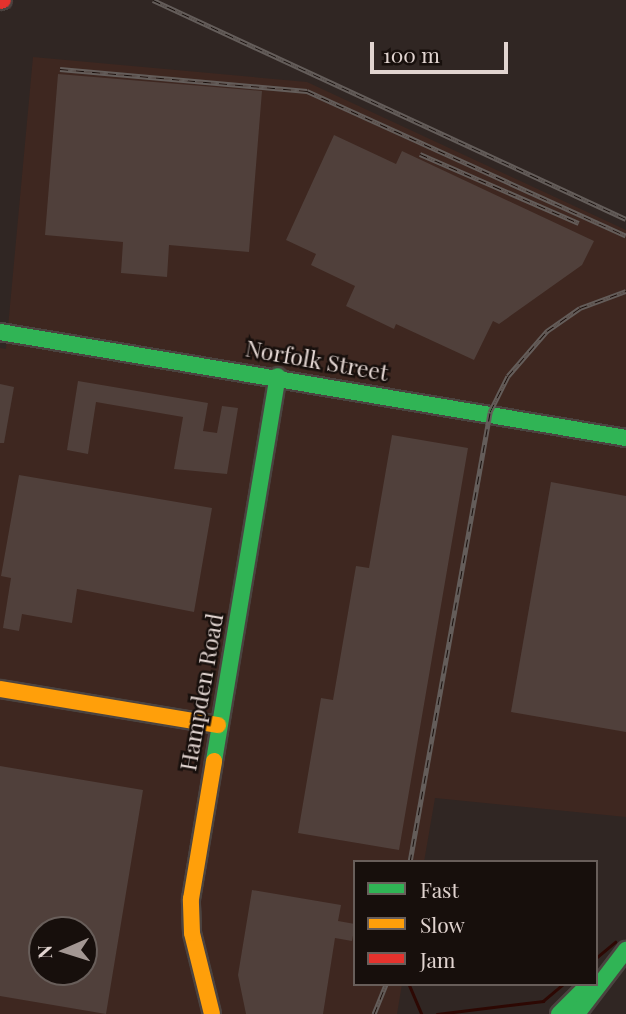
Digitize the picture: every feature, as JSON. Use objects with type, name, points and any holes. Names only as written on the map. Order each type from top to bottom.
[{"type":"street","name":"Norfolk Street","points":[[0,332],[278,376],[626,438]]},
{"type":"street","name":"Hampden Road","points":[[212,1014],[190,918],[218,725],[278,376]]},
{"type":"street","points":[[0,689],[218,725]]},
{"type":"street","points":[[598,975],[626,949]]},
{"type":"street","points":[[577,1014],[626,949]]},
{"type":"street","points":[[559,1014],[587,986]]},
{"type":"shaded area","points":[[33,57],[307,82],[626,230],[626,817],[435,798],[424,860],[353,860],[353,986],[402,986],[397,1014],[0,1014],[0,348],[6,349]]},
{"type":"building","points":[[58,74],[262,91],[249,252],[169,245],[167,277],[121,273],[123,242],[45,235]]},
{"type":"building","points":[[334,135],[396,164],[402,151],[594,241],[582,265],[499,324],[493,321],[474,360],[396,324],[394,329],[346,306],[355,286],[311,265],[316,254],[286,240]]},
{"type":"building","points":[[78,381],[208,403],[203,431],[217,433],[222,406],[238,408],[227,474],[174,469],[183,417],[96,402],[88,454],[67,450]]},
{"type":"building","points":[[0,384],[14,387],[4,443],[0,443]]},
{"type":"building","points":[[392,435],[468,448],[399,850],[298,833],[321,698],[333,700],[356,566],[369,568]]},
{"type":"building","points":[[19,475],[212,508],[194,612],[77,589],[72,623],[22,614],[19,631],[3,628],[11,578],[1,576]]},
{"type":"building","points":[[551,482],[626,496],[626,732],[511,712]]},
{"type":"building","points":[[0,766],[143,790],[106,1014],[0,996]]},
{"type":"building","points":[[252,890],[341,905],[338,921],[353,924],[352,941],[335,938],[323,1014],[246,1014],[238,975]]},
{"type":"waterway","points":[[598,956],[615,942]]},
{"type":"waterway","points":[[410,986],[422,1014]]},
{"type":"waterway","points":[[437,1014],[543,1001],[561,986]]},
{"type":"railway","points":[[153,0],[626,219]]},
{"type":"railway","points":[[60,69],[307,91],[626,236]]},
{"type":"railway","points":[[420,154],[579,223]]},
{"type":"railway","points":[[410,860],[490,412],[508,376],[547,331],[580,308],[626,291]]},
{"type":"railway","points":[[374,1014],[385,986]]},
{"type":"traffic: fast","points":[[0,332],[626,438]]},
{"type":"traffic: fast","points":[[214,761],[278,376]]},
{"type":"traffic: fast","points":[[577,1014],[626,950]]},
{"type":"traffic: fast","points":[[559,1014],[587,986]]},
{"type":"traffic: slow","points":[[0,689],[218,725]]},
{"type":"traffic: slow","points":[[212,1014],[192,933],[191,899],[214,761]]}]
